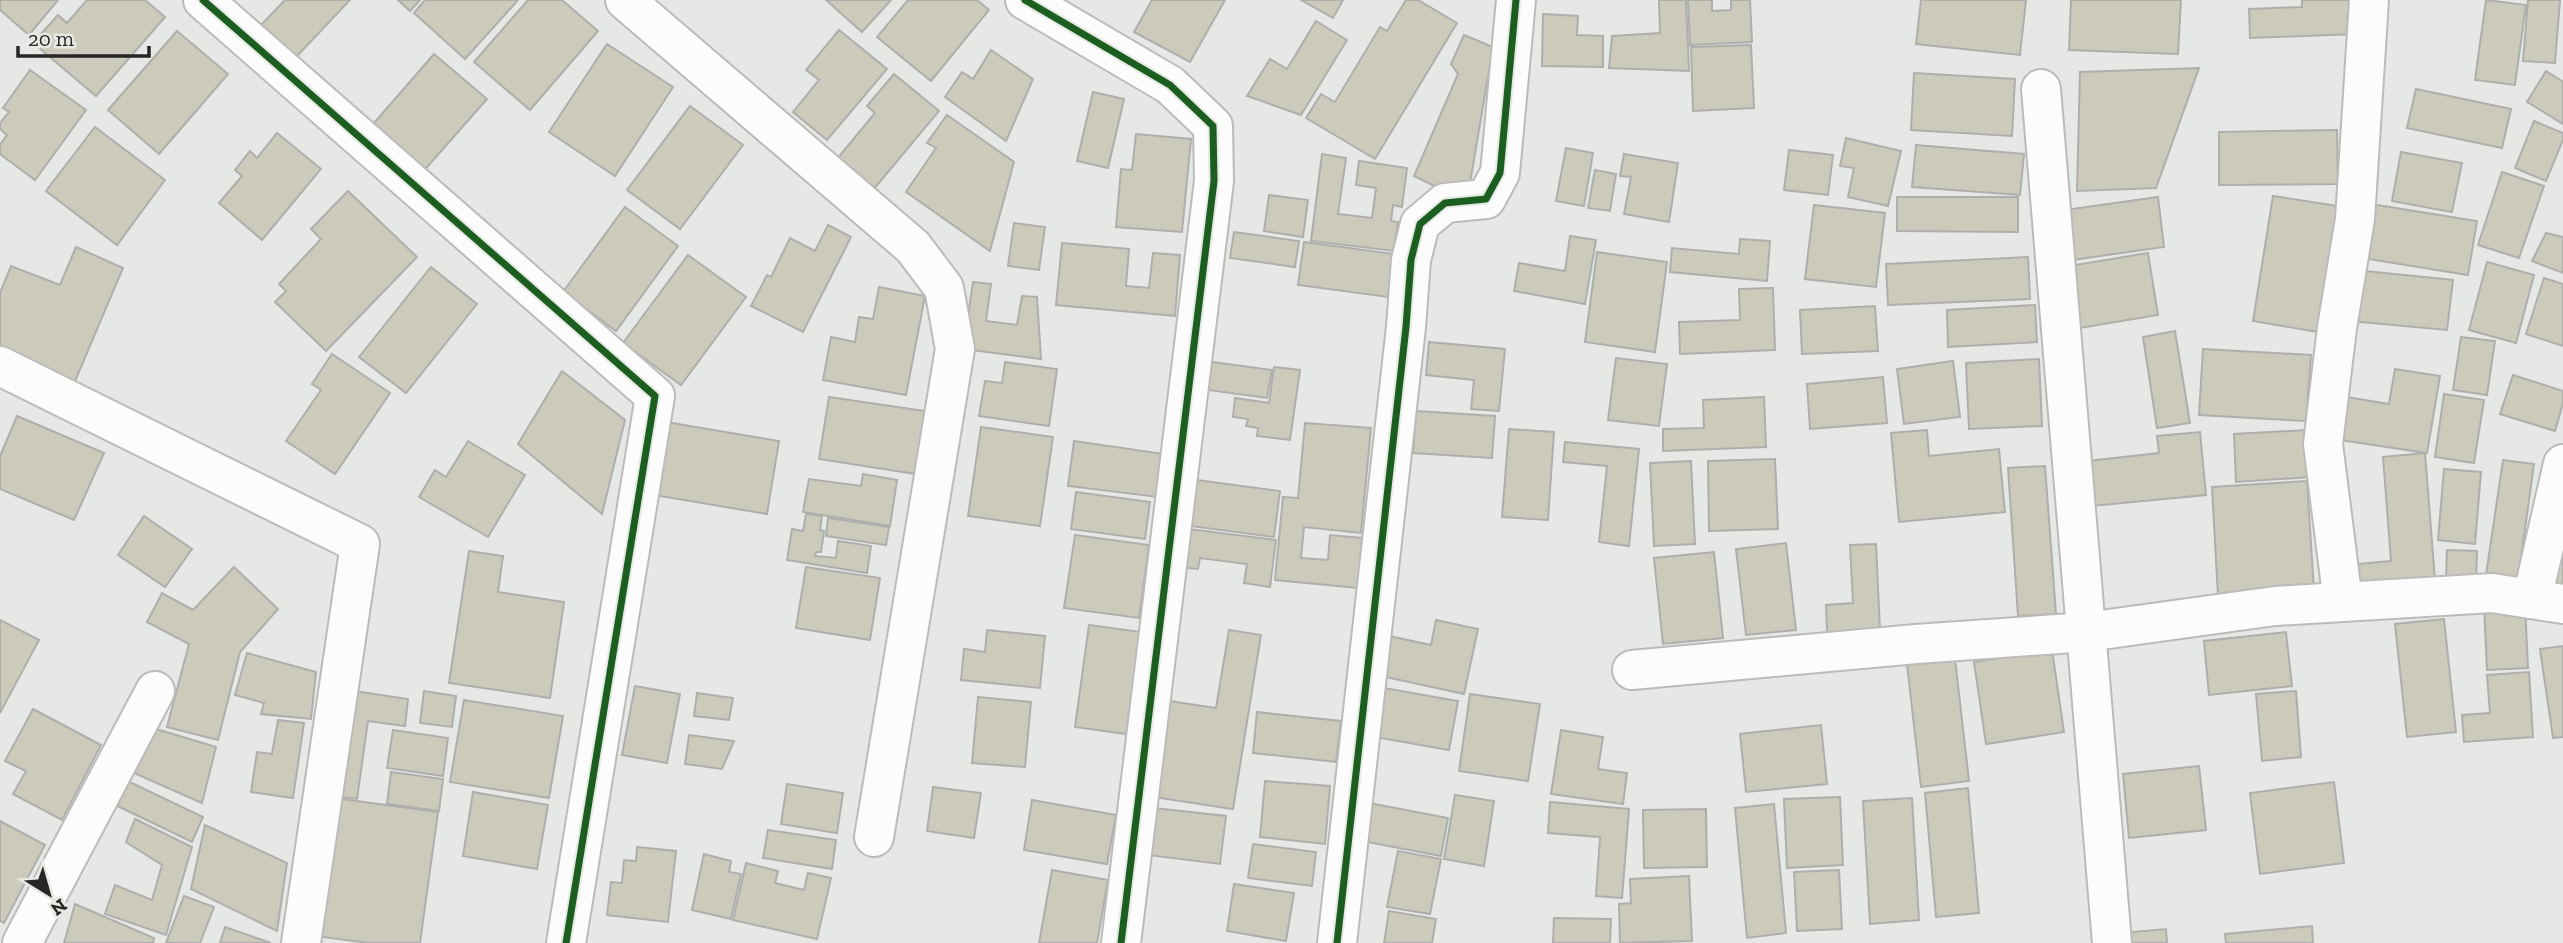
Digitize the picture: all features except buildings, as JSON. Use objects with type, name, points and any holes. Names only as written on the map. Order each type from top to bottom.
[{"type":"street","points":[[203,0],[655,396],[566,943]]},
{"type":"street","points":[[625,0],[913,247],[943,288],[955,349],[874,837]]},
{"type":"street","points":[[1026,0],[1170,85],[1213,125],[1214,181],[1121,943]]},
{"type":"street","points":[[1337,943],[1406,327],[1411,260],[1420,224],[1445,203],[1486,199],[1500,173],[1515,13],[1485,0]]},
{"type":"street","points":[[2343,602],[2323,444],[2337,328],[2355,219],[2369,0]]},
{"type":"street","points":[[2041,89],[2112,943]]},
{"type":"street","points":[[0,366],[360,544],[301,943]]},
{"type":"street","points":[[1632,670],[1916,644],[2087,632],[2275,606],[2492,593],[2547,601],[2563,464]]},
{"type":"street","points":[[22,943],[155,691]]},
{"type":"cycle path","points":[[203,0],[655,396],[566,943]]},
{"type":"cycle path","points":[[1025,0],[1170,85],[1213,126],[1214,181],[1121,943]]},
{"type":"cycle path","points":[[1337,943],[1406,327],[1411,260],[1420,224],[1445,203],[1486,199],[1500,173],[1516,0]]}]
